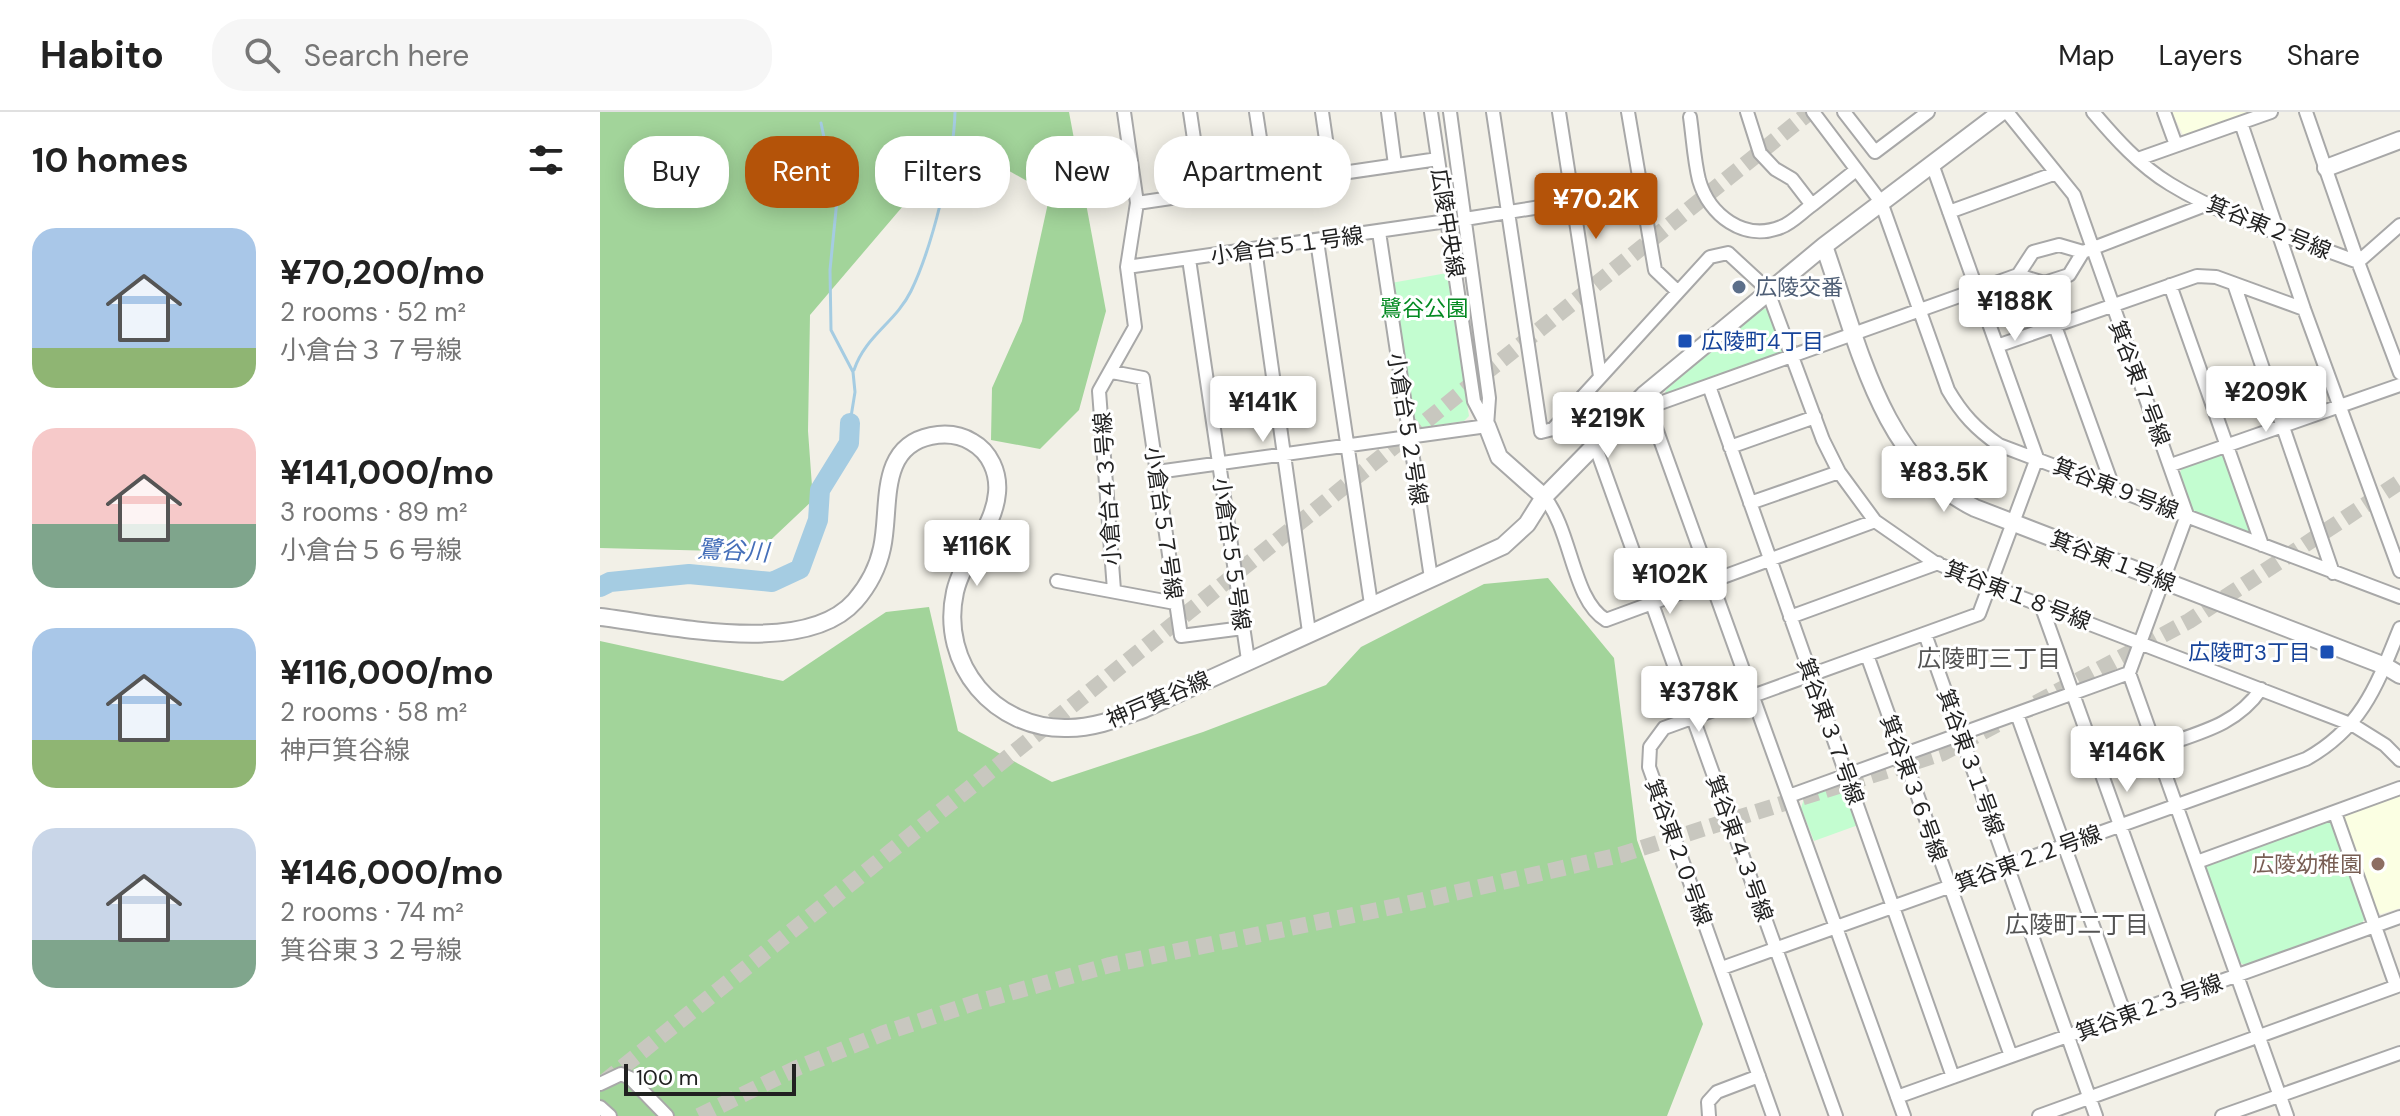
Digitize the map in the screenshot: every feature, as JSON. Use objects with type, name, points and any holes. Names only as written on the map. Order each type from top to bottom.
[{"type":"street","name":"小倉台４３号線","points":[[1124,112],[1127,136]]},
{"type":"street","points":[[1190,112],[1194,136]]},
{"type":"street","points":[[1256,112],[1260,136]]},
{"type":"street","points":[[1322,112],[1325,136]]},
{"type":"street","points":[[1388,112],[1395,165]]},
{"type":"street","name":"広陵中央線","points":[[1431,112],[1474,401],[1499,457],[1544,497]]},
{"type":"street","name":"広陵中央線","points":[[1450,112],[1489,398],[1487,426]]},
{"type":"street","points":[[1493,112],[1541,432],[1553,429],[1676,290],[1710,257],[1728,253],[1767,289]]},
{"type":"street","points":[[1559,112],[1600,376]]},
{"type":"street","points":[[1628,112],[1655,270],[1676,290]]},
{"type":"street","points":[[1704,112],[1690,115],[1699,181],[1711,207],[1725,221],[1764,232],[1784,226],[1856,170]]},
{"type":"street","points":[[1747,112],[1760,153],[1775,169],[1792,179],[1812,205]]},
{"type":"street","name":"箕谷東９号線","points":[[1813,112],[1881,202],[1948,390],[1963,416],[1999,445],[2400,597]]},
{"type":"street","points":[[1844,112],[1875,152],[1926,113]]},
{"type":"street","points":[[1644,395],[1767,289],[2004,112]]},
{"type":"street","name":"箕谷東７号線","points":[[2004,112],[2074,195],[2088,250],[2171,465],[2187,515]]},
{"type":"street","name":"箕谷東２号線","points":[[2093,112],[2138,159],[2167,182],[2208,204],[2358,262],[2400,373]]},
{"type":"street","points":[[2164,112],[2176,145]]},
{"type":"street","points":[[2138,159],[2271,112]]},
{"type":"street","points":[[2306,112],[2358,262],[2400,225]]},
{"type":"street","points":[[2241,123],[2304,309],[2400,571]]},
{"type":"street","points":[[2326,168],[2400,140]]},
{"type":"street","points":[[1351,171],[1438,159]]},
{"type":"street","points":[[1932,164],[2037,458]]},
{"type":"street","points":[[1949,212],[2056,173]]},
{"type":"street","points":[[1465,219],[1640,191]]},
{"type":"street","points":[[1644,395],[1660,403],[2018,275],[2033,252],[2059,245],[2088,250],[2208,204]]},
{"type":"street","name":"小倉台４３号線","points":[[1114,590],[1099,391],[1135,327],[1127,267],[1136,208]]},
{"type":"street","name":"小倉台５１号線","points":[[1127,267],[1447,221]]},
{"type":"street","name":"小倉台５２号線","points":[[1379,232],[1431,578]]},
{"type":"street","points":[[1317,241],[1371,604]]},
{"type":"street","name":"箕谷東１号線","points":[[1824,246],[1889,424],[1910,457],[1955,497],[2385,666],[2400,675]]},
{"type":"street","points":[[1255,249],[1309,632]]},
{"type":"street","points":[[2018,275],[2044,283],[2069,275],[2088,250]]},
{"type":"street","name":"小倉台５５号線","points":[[1189,259],[1248,660]]},
{"type":"street","points":[[1997,346],[2197,276],[2216,277],[2304,309]]},
{"type":"street","points":[[2234,284],[2333,573]]},
{"type":"street","points":[[2170,285],[2262,545]]},
{"type":"street","name":"箕谷東１８号線","points":[[1767,289],[1839,472],[1875,521],[1938,563],[1991,586],[2353,725],[2385,745],[2400,760]]},
{"type":"street","points":[[2055,326],[2113,487]]},
{"type":"street","name":"小倉台５７号線","points":[[1112,372],[1143,378],[1181,636],[1243,628]]},
{"type":"street","points":[[2171,465],[2400,385]]},
{"type":"street","name":"箕谷東３７号線","points":[[1709,386],[1953,1077]]},
{"type":"street","points":[[1644,395],[1904,1116]]},
{"type":"street","name":"神戸箕谷線","points":[[600,617],[774,634],[826,625],[855,602],[876,567],[883,544],[887,498],[895,462],[920,439],[955,435],[983,450],[996,473],[998,489],[993,512],[958,583],[952,615],[960,661],[974,683],[1000,709],[1039,726],[1086,727],[1144,709],[1503,546],[1527,524],[1544,497],[1644,395]]},
{"type":"street","points":[[1730,447],[1815,417]]},
{"type":"street","points":[[1157,472],[1487,426]]},
{"type":"street","name":"箕谷東４３号線","points":[[1595,445],[1836,1116]]},
{"type":"street","name":"箕谷東２０号線","points":[[1773,1116],[1649,767],[1655,736],[1664,728],[1693,717],[1979,614],[2037,458]]},
{"type":"street","points":[[1750,503],[1839,472]]},
{"type":"street","points":[[1544,497],[1563,526],[1593,612],[1606,620],[1875,521]]},
{"type":"street","points":[[2187,515],[2129,673],[2287,1116]]},
{"type":"street","points":[[1790,617],[1938,563]]},
{"type":"street","points":[[1057,581],[1175,603]]},
{"type":"street","points":[[2041,605],[2181,995]]},
{"type":"street","name":"箕谷東２２号線","points":[[1722,968],[2306,759],[2331,746],[2353,725],[2385,666],[2400,628]]},
{"type":"street","name":"箕谷東３１号線","points":[[1925,634],[2096,1116]]},
{"type":"street","name":"箕谷東３６号線","points":[[1867,655],[2011,1056]]},
{"type":"street","points":[[1789,796],[2129,673]]},
{"type":"street","points":[[2156,748],[2231,721],[2248,708],[2261,689]]},
{"type":"street","points":[[2017,714],[2125,1015]]},
{"type":"street","points":[[2197,862],[2400,788]]},
{"type":"street","points":[[2039,1116],[2398,986],[2335,813]]},
{"type":"street","name":"箕谷東２３号線","points":[[1897,1097],[2400,917]]},
{"type":"street","points":[[2223,1116],[2400,1053]]},
{"type":"street","points":[[600,1084],[621,1074],[630,1078],[667,1116]]},
{"type":"street","points":[[1709,1116],[1708,1102],[1717,1092],[1759,1076]]},
{"type":"street","points":[[600,1107],[610,1116]]},
{"type":"shaded area","points":[[2172,112],[2256,112],[2184,137]]},
{"type":"shaded area","name":"広陵幼稚園","points":[[2400,793],[2400,908],[2381,914],[2373,911],[2340,821],[2343,812]]},
{"type":"green space","points":[[600,112],[1069,112],[1073,136],[1026,136],[1026,180],[1010,171],[1010,136],[875,136],[875,208],[901,208],[810,315],[808,431],[813,500],[758,552],[600,548]]},
{"type":"green space","points":[[1047,208],[1087,208],[1106,311],[1079,410],[1040,449],[991,440],[992,388],[1022,321]]},
{"type":"green space","name":"鷺谷公園","points":[[1447,273],[1469,416],[1464,421],[1420,428],[1413,423],[1391,283]]},
{"type":"green space","points":[[1762,308],[1771,310],[1785,349],[1781,356],[1662,398],[1667,389]]},
{"type":"green space","points":[[2221,455],[2228,458],[2254,532],[2248,534],[2192,511],[2179,475],[2182,468]]},
{"type":"green space","points":[[1548,578],[1614,658],[1637,840],[1703,1024],[1667,1116],[600,1116],[600,641],[783,681],[886,612],[929,607],[958,731],[1052,782],[1203,732],[1326,685],[1361,647],[1484,584]]},
{"type":"green space","points":[[1841,782],[1848,786],[1861,824],[1814,841],[1801,808],[1805,796]]},
{"type":"green space","points":[[2328,819],[2335,824],[2367,915],[2362,923],[2246,966],[2237,961],[2204,870],[2209,861]]},
{"type":"waterway","points":[[854,370],[865,348],[905,302],[919,273],[946,178],[955,112]]},
{"type":"waterway","points":[[821,123],[837,200],[830,270],[831,330],[853,372],[855,392],[850,423]]},
{"type":"waterway","name":"鷺谷川","points":[[600,587],[610,582],[689,574],[772,582],[800,569],[818,520],[820,490],[849,443],[850,423]]},
{"type":"tunnel","points":[[604,1082],[1810,112]]},
{"type":"tunnel","points":[[2036,703],[2189,621],[2400,482]]},
{"type":"tunnel","points":[[699,1116],[797,1068],[884,1033],[977,1002],[1110,965],[1397,906],[1620,855],[1943,753],[1998,724]]},
{"type":"place","name":"広陵交番","points":[[1739,287]]},
{"type":"place","name":"広陵町4丁目","points":[[1685,341]]},
{"type":"place","name":"広陵町3丁目","points":[[2327,652]]},
{"type":"place","name":"広陵幼稚園","points":[[2378,864]]},
{"type":"district","name":"広陵町三丁目","points":[[1989,659]]},
{"type":"district","name":"広陵町二丁目","points":[[2077,925]]}]
